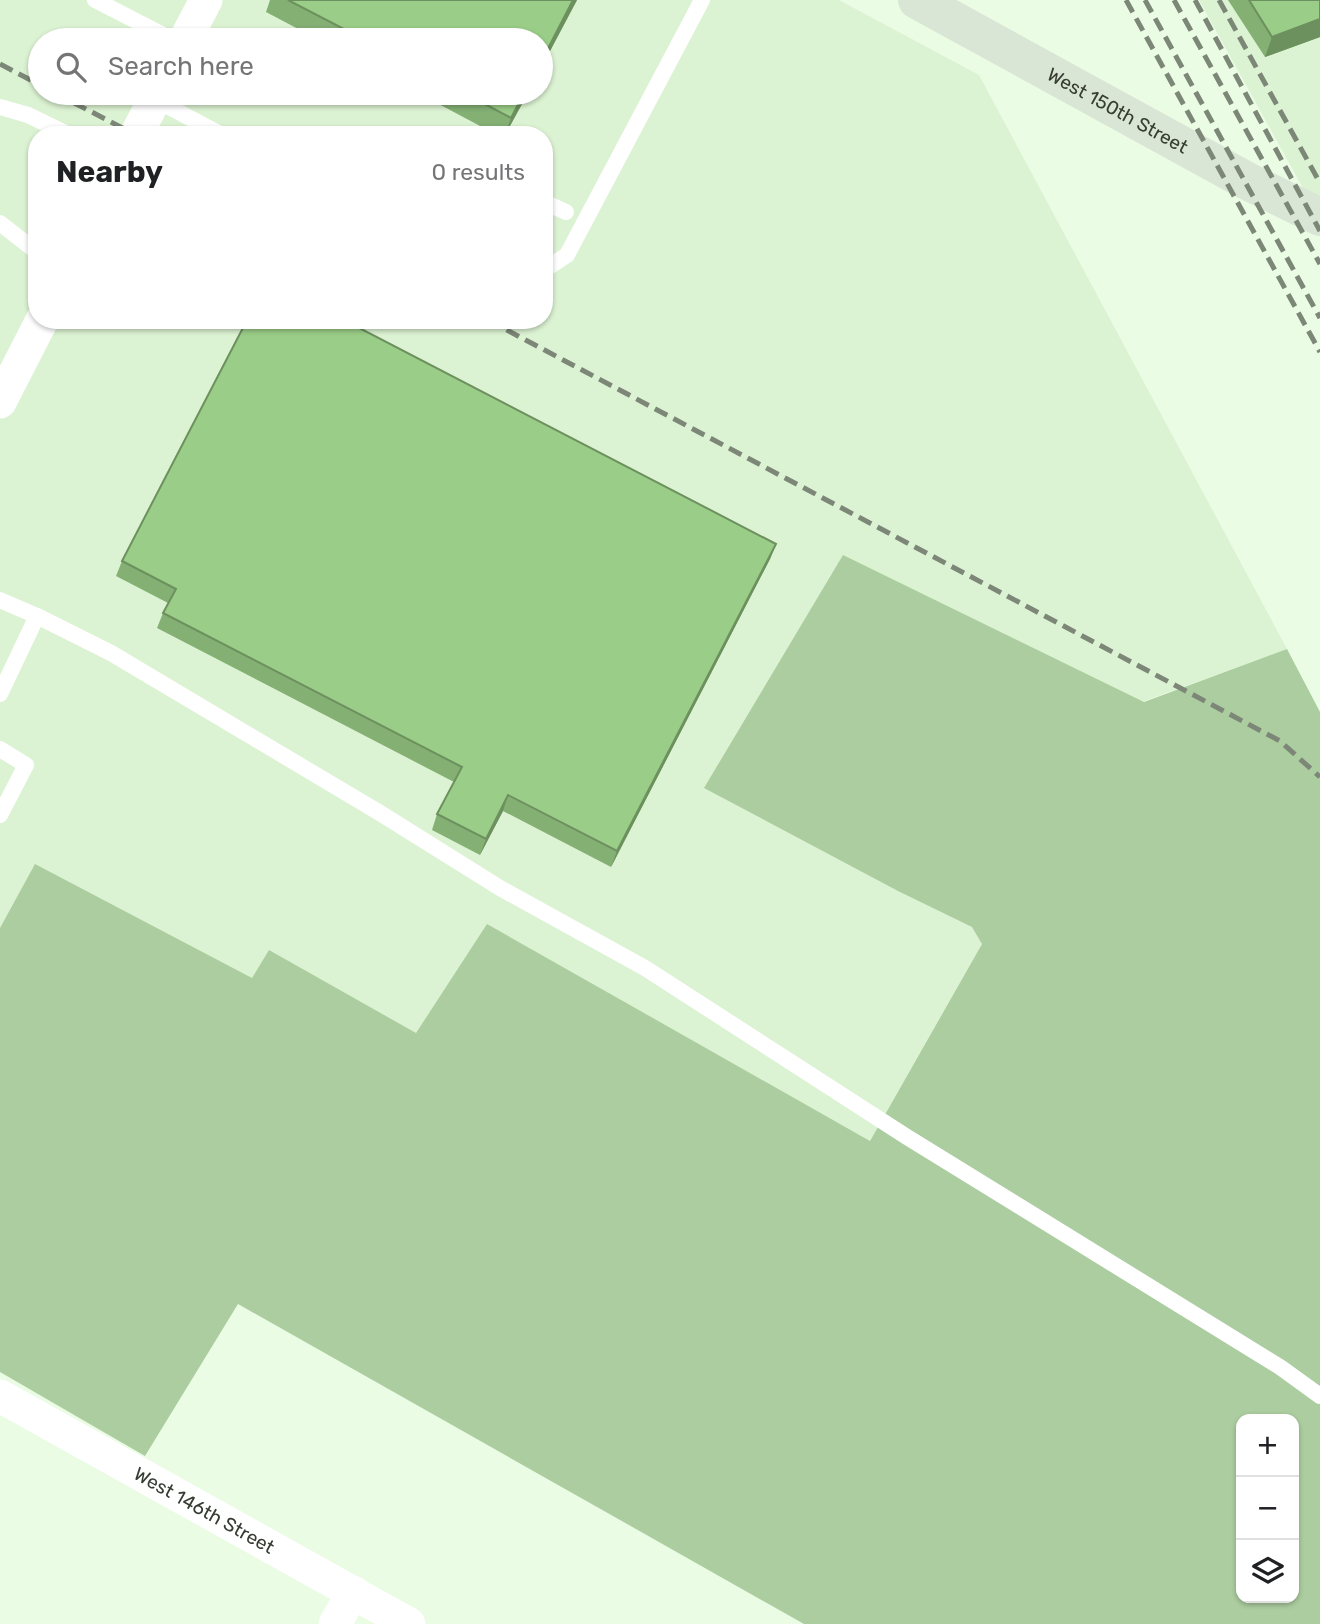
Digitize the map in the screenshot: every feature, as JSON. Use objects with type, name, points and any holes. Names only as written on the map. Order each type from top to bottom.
[{"type":"main road","name":"West 150th Street","points":[[917,0],[1247,181],[1320,217]]},
{"type":"street","points":[[191,28],[206,0]]},
{"type":"street","points":[[141,126],[151,105]]},
{"type":"street","points":[[0,402],[37,329]]},
{"type":"street","name":"West 146th Street","points":[[3,1405],[409,1624]]},
{"type":"street","points":[[335,1624],[353,1592]]},
{"type":"lane","points":[[95,0],[150,28]]},
{"type":"lane","points":[[553,264],[567,255],[702,0]]},
{"type":"lane","points":[[171,105],[207,126]]},
{"type":"lane","points":[[0,107],[28,115],[51,126]]},
{"type":"lane","points":[[553,206],[566,212]]},
{"type":"lane","points":[[0,223],[28,245]]},
{"type":"lane","points":[[0,600],[111,653],[380,813],[500,888],[645,968],[907,1137],[1280,1367],[1320,1396]]},
{"type":"lane","points":[[0,694],[37,616]]},
{"type":"lane","points":[[0,749],[26,765],[0,814]]},
{"type":"shaded area","points":[[0,0],[839,0],[979,75],[1287,649],[1114,712],[870,1141],[487,925],[238,1304],[0,1164]]},
{"type":"shaded area","points":[[1199,0],[1320,0],[1320,219]]},
{"type":"shaded area","points":[[843,555],[1144,702],[1287,649],[1320,712],[1320,1624],[804,1624],[238,1304],[145,1456],[0,1372],[0,928],[35,864],[252,978],[269,950],[416,1033],[487,924],[870,1141],[982,944],[972,927],[898,891],[704,788]]},
{"type":"building","points":[[288,0],[573,0],[553,39],[553,28],[342,28]]},
{"type":"building","points":[[1249,0],[1320,0],[1320,19],[1272,37]]},
{"type":"building","points":[[487,105],[518,105],[511,118]]},
{"type":"building","points":[[242,329],[361,329],[776,544],[617,851],[508,795],[486,839],[437,814],[462,767],[163,613],[176,589],[122,561]]},
{"type":"railway","points":[[1126,0],[1320,352]]},
{"type":"railway","points":[[1145,0],[1320,318]]},
{"type":"railway","points":[[1174,0],[1320,264]]},
{"type":"railway","points":[[1195,0],[1320,231]]},
{"type":"railway","points":[[1219,0],[1320,183]]},
{"type":"railway","points":[[0,64],[28,79]]},
{"type":"railway","points":[[78,105],[119,126]]},
{"type":"railway","points":[[505,329],[1280,741],[1320,777]]}]
